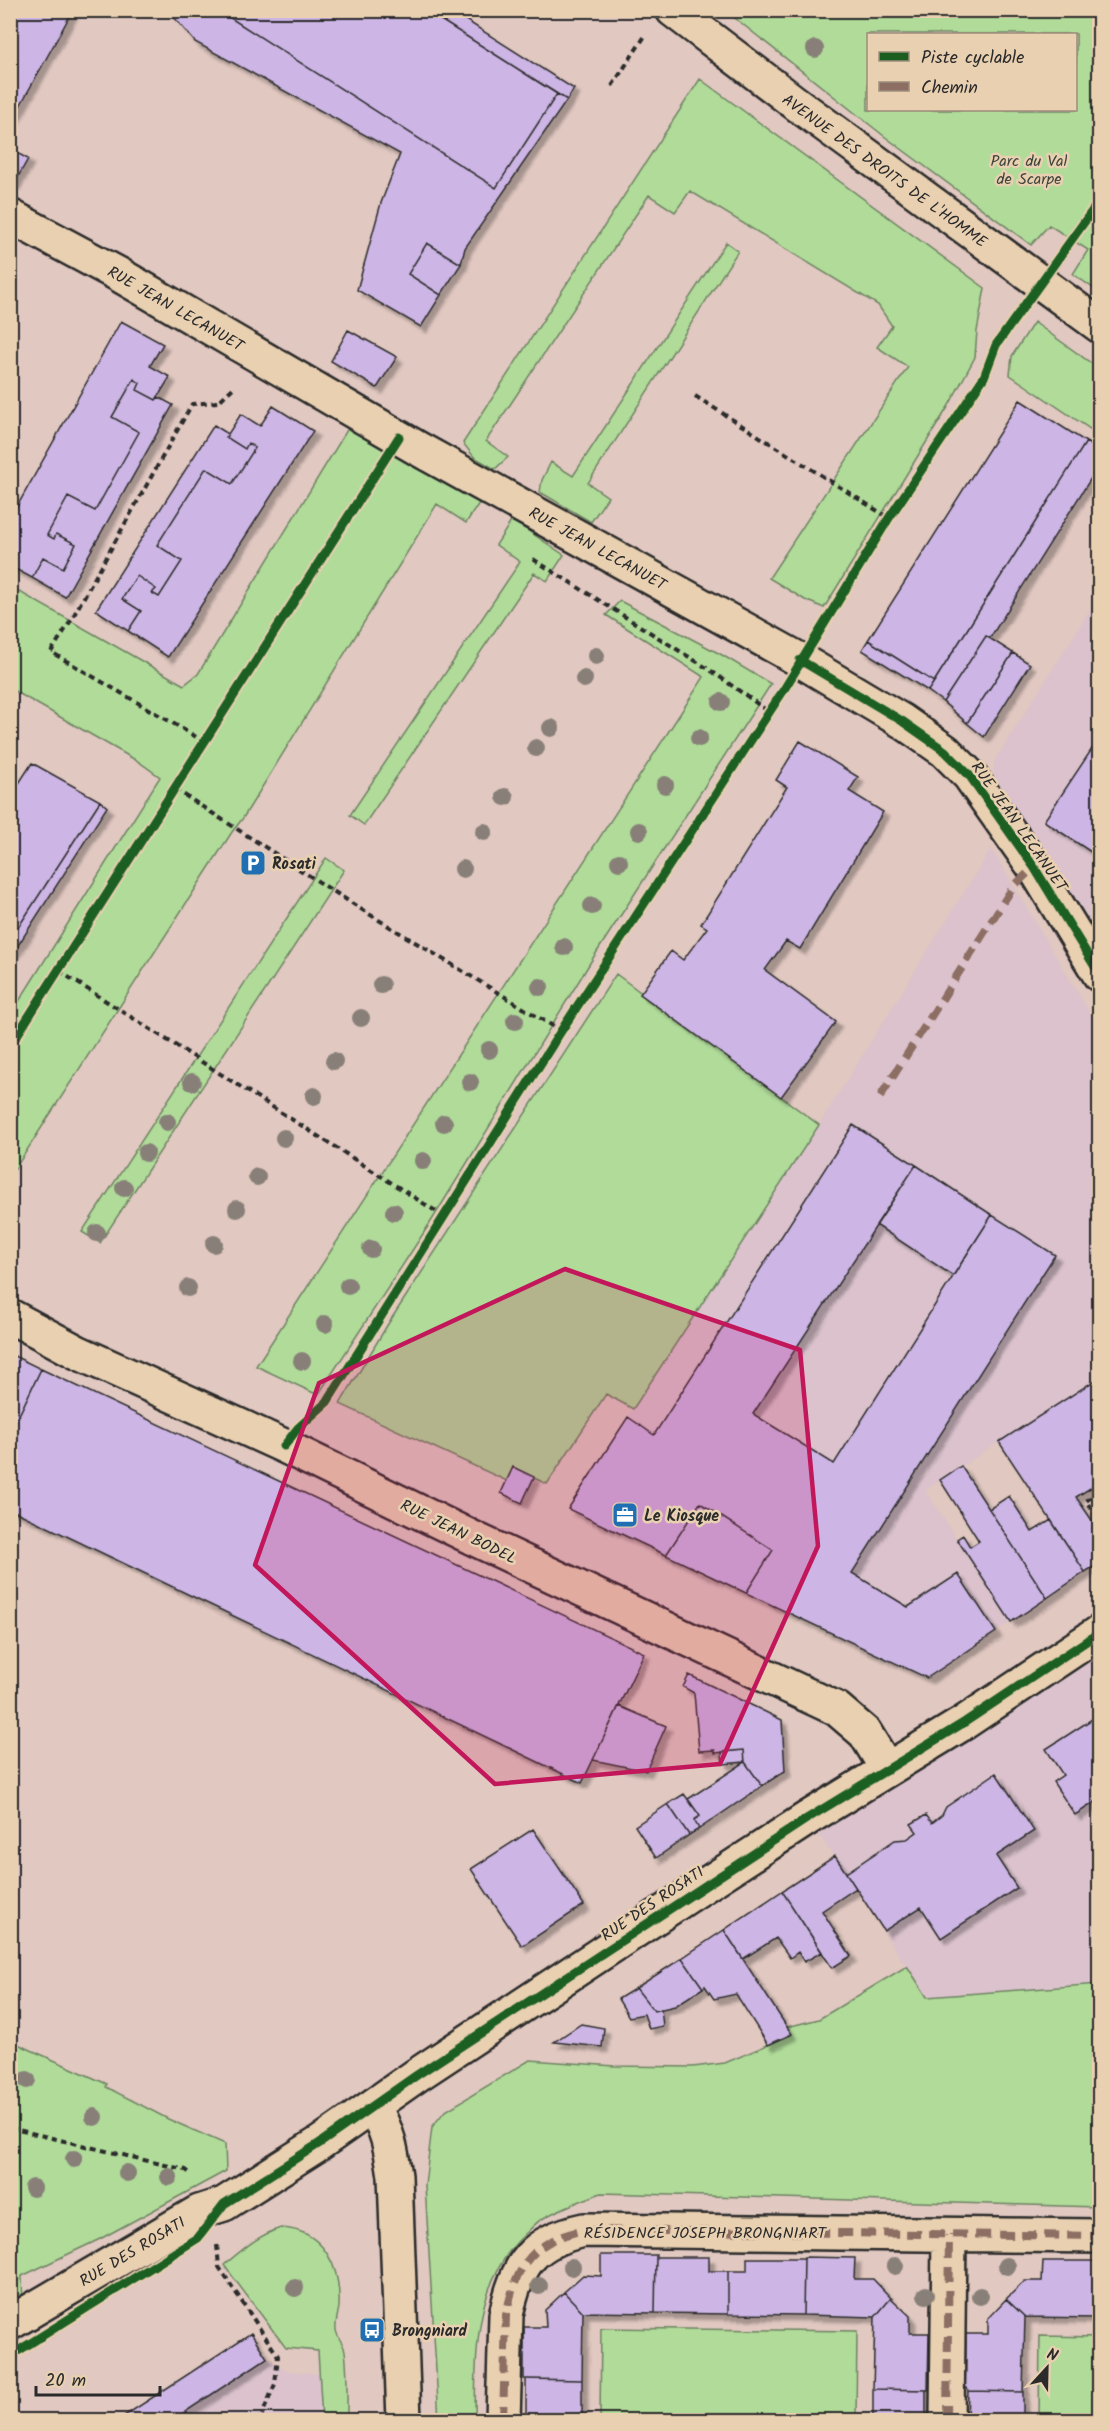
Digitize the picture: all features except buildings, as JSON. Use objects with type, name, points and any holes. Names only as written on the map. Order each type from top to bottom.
[{"type":"street","name":"AVENUE DES DROITS DE L'HOMME","points":[[674,10],[803,109],[1100,326]]},
{"type":"street","name":"RUE JEAN LECANUET","points":[[10,216],[118,274],[399,437],[800,660],[902,721],[945,751],[969,775],[1034,867],[1100,975]]},
{"type":"street","name":"RUE JEAN BODEL","points":[[10,1316],[78,1352],[284,1446],[487,1545],[837,1709],[865,1733],[887,1769]]},
{"type":"street","name":"RUE DES ROSATI","points":[[10,2323],[199,2211],[224,2204],[320,2143],[713,1880],[964,1722],[1100,1632]]},
{"type":"street","points":[[373,2106],[384,2125],[390,2142],[395,2176],[404,2421]]},
{"type":"street","name":"RÉSIDENCE JOSEPH BRONGNIART","points":[[503,2421],[506,2315],[510,2298],[525,2263],[550,2239],[584,2230],[1100,2236]]},
{"type":"street","points":[[947,2421],[949,2235]]},
{"type":"path","points":[[612,86],[638,47]]},
{"type":"path","points":[[205,742],[51,652],[192,404],[218,402],[262,358]]},
{"type":"path","points":[[695,396],[890,518]]},
{"type":"path","points":[[10,1046],[399,437]]},
{"type":"path","points":[[527,555],[710,670],[769,712]]},
{"type":"path","points":[[175,789],[355,905],[561,1032]]},
{"type":"path","points":[[59,970],[445,1217]]},
{"type":"path","points":[[1100,1491],[1086,1501],[1100,1522]]},
{"type":"path","points":[[10,2128],[186,2170],[194,2176]]},
{"type":"path","points":[[217,2244],[219,2267],[278,2356],[274,2384],[262,2415]]},
{"type":"highlighted area","points":[[565,1269],[800,1350],[818,1546],[720,1764],[495,1784],[255,1565],[319,1383]]},
{"type":"shaded area","points":[[1099,596],[1099,975],[992,808],[994,762]]},
{"type":"shaded area","points":[[991,849],[1100,1030],[1099,1377],[925,1490],[1011,1622],[927,1678],[568,1509],[819,1125]]},
{"type":"shaded area","points":[[1099,1632],[1099,1984],[927,1997],[808,1818]]},
{"type":"shaded area","points":[[251,2333],[267,2358],[288,2371],[320,2374],[322,2420],[118,2420]]},
{"type":"green space","name":"Parc du Val de Scarpe","points":[[726,11],[1099,11],[1099,292],[1073,274],[1088,250],[1049,225],[1031,245],[884,136]]},
{"type":"green space","points":[[700,79],[985,288],[975,357],[948,407],[824,608],[805,600],[769,578],[908,367],[877,347],[892,326],[878,305],[690,191],[675,212],[649,195],[486,441],[508,457],[495,469],[474,457],[463,443]]},
{"type":"green space","points":[[726,242],[738,251],[588,483],[608,497],[591,522],[540,492],[542,480],[551,462],[573,476]]},
{"type":"green space","points":[[1034,322],[1099,369],[1099,435],[1010,375],[1012,356]]},
{"type":"green space","points":[[350,425],[481,500],[466,523],[437,504],[243,818],[11,1175],[11,1014],[160,777],[139,762],[11,689],[11,587],[184,685],[198,674]]},
{"type":"green space","points":[[512,520],[564,555],[547,581],[534,573],[364,825],[350,815],[520,562],[496,545]]},
{"type":"green space","points":[[620,601],[722,655],[771,684],[593,958],[432,1220],[318,1395],[256,1366],[704,677],[606,615]]},
{"type":"green space","points":[[326,858],[344,870],[100,1243],[82,1232]]},
{"type":"green space","points":[[616,974],[819,1125],[633,1409],[606,1394],[547,1484],[513,1468],[507,1481],[340,1404],[388,1324]]},
{"type":"green space","points":[[907,1966],[927,1997],[1099,1984],[1099,2207],[601,2193],[563,2208],[539,2221],[507,2254],[486,2297],[481,2321],[477,2346],[475,2420],[439,2420],[425,2185],[432,2127],[444,2112],[530,2060],[615,2066],[693,2067],[725,2063],[791,2035],[787,2027],[819,2019]]},
{"type":"green space","points":[[11,2041],[107,2084],[106,2087],[168,2119],[225,2144],[226,2171],[100,2239],[22,2276],[23,2309],[11,2314]]},
{"type":"green space","points":[[281,2228],[296,2230],[319,2243],[333,2265],[339,2292],[336,2330],[344,2348],[346,2360],[347,2420],[322,2420],[318,2351],[286,2348],[224,2265],[257,2239]]},
{"type":"green space","points":[[601,2328],[857,2331],[856,2420],[600,2420]]},
{"type":"green space","points":[[1040,2336],[1099,2337],[1099,2420],[1039,2420]]},
{"type":"marked path","points":[[880,1097],[1013,887],[1034,867]]},
{"type":"marked path","points":[[503,2420],[506,2315],[510,2297],[530,2257],[539,2248],[566,2235],[584,2230],[1100,2236]]},
{"type":"marked path","points":[[947,2420],[949,2235]]},
{"type":"cycle path","points":[[284,1446],[298,1428],[327,1402],[561,1031],[783,691],[889,518],[984,377],[996,345],[1100,200]]},
{"type":"cycle path","points":[[10,1046],[399,437]]},
{"type":"cycle path","points":[[800,660],[902,721],[945,751],[969,775],[1034,867],[1100,975]]},
{"type":"cycle path","points":[[10,2356],[198,2238],[224,2204],[320,2143],[417,2075],[808,1818],[965,1722],[1100,1632]]},
{"type":"place","name":"Rosati","points":[[253,863]]},
{"type":"place","name":"Le Kiosque","points":[[625,1515]]},
{"type":"place","name":"Brongniard","points":[[372,2330]]}]
